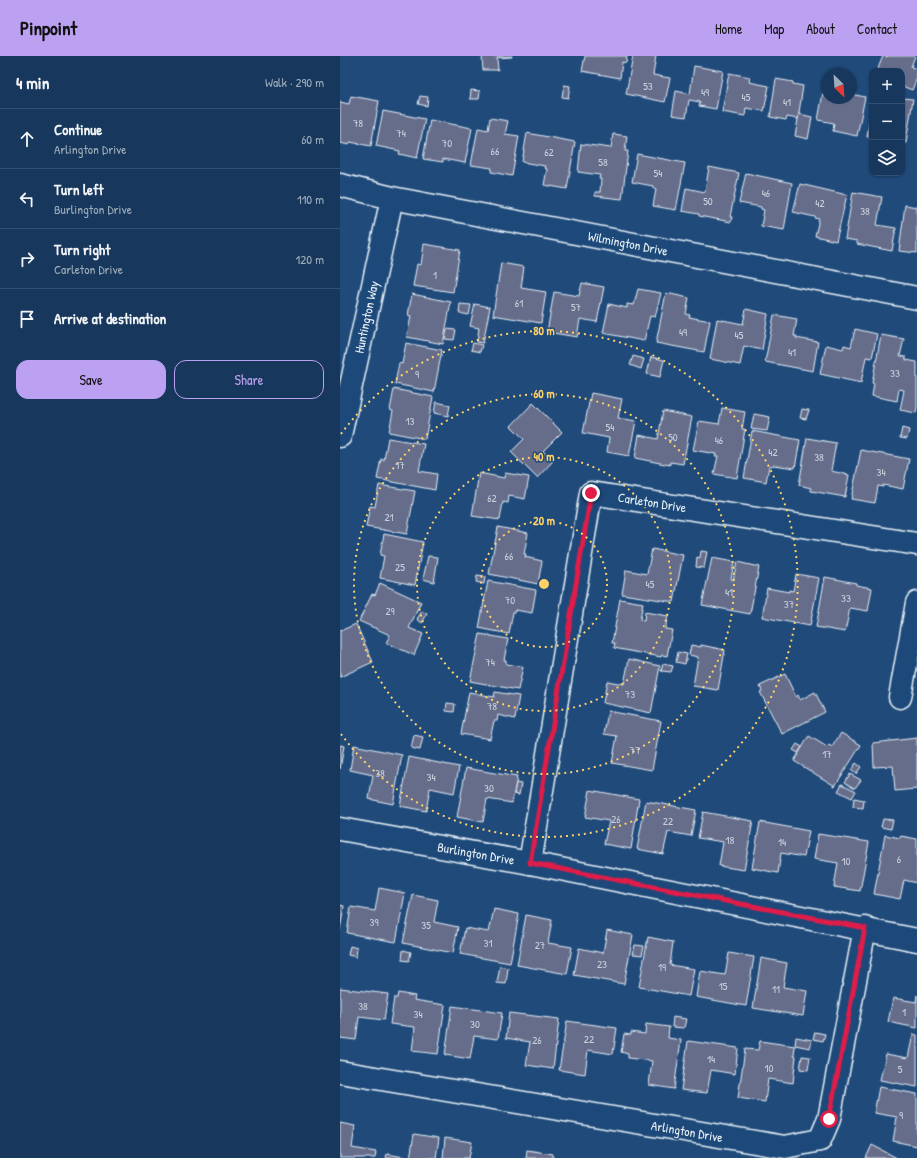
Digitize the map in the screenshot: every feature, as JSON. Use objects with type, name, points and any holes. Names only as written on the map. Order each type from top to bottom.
[{"type":"street","name":"Wilmington Drive","points":[[340,185],[392,198],[917,298]]},
{"type":"street","name":"Huntington Way","points":[[340,436],[392,198]]},
{"type":"street","name":"Carleton Drive","points":[[530,863],[591,493],[917,544]]},
{"type":"street","points":[[900,697],[917,603]]},
{"type":"street","name":"Burlington Drive","points":[[340,829],[530,863],[865,928],[917,940]]},
{"type":"street","name":"Arlington Drive","points":[[340,1072],[785,1147],[820,1140],[829,1119],[865,928]]},
{"type":"building","points":[[482,56],[512,57],[497,58],[498,70],[483,70]]},
{"type":"building","points":[[585,56],[627,56],[626,63],[622,62],[620,78],[582,71]]},
{"type":"building","points":[[633,56],[656,56],[653,75],[670,78],[665,102],[626,94]]},
{"type":"building","points":[[883,56],[915,56],[911,67],[917,69],[917,78],[912,90],[905,87],[905,68],[878,68]]},
{"type":"building","points":[[694,66],[723,71],[716,109],[699,106],[700,102],[689,100],[686,117],[672,115],[676,91],[690,94]]},
{"type":"building","points":[[729,73],[750,77],[749,82],[769,86],[764,111],[746,108],[745,116],[722,112]]},
{"type":"building","points":[[776,79],[793,82],[793,84],[803,86],[798,119],[787,117],[786,120],[770,117]]},
{"type":"building","points":[[564,85],[570,86],[568,98],[562,97]]},
{"type":"building","points":[[471,90],[480,91],[479,99],[470,99]]},
{"type":"building","points":[[857,95],[865,97],[857,136],[833,131],[834,123],[818,120],[821,104],[857,104]]},
{"type":"building","points":[[351,96],[379,101],[371,146],[350,142],[349,145],[340,143],[340,102],[349,104]]},
{"type":"building","points":[[420,96],[428,97],[427,106],[418,104]]},
{"type":"building","points":[[905,98],[913,99],[905,143]]},
{"type":"building","points":[[383,111],[425,119],[417,158],[399,154],[400,151],[376,146]]},
{"type":"building","points":[[799,114],[812,117],[808,139],[795,136]]},
{"type":"building","points":[[490,118],[508,121],[505,134],[519,136],[512,176],[491,172],[492,168],[471,165],[478,128],[488,130]]},
{"type":"building","points":[[430,120],[472,128],[465,163],[443,159],[443,162],[423,159]]},
{"type":"building","points":[[869,124],[869,137],[867,137]]},
{"type":"building","points":[[527,133],[575,142],[567,189],[544,185],[547,169],[544,168],[545,166],[522,162]]},
{"type":"building","points":[[613,134],[627,136],[625,151],[628,151],[622,199],[595,196],[595,192],[600,192],[600,175],[578,172],[581,144],[611,148]]},
{"type":"building","points":[[637,154],[685,163],[676,210],[653,206],[656,189],[653,188],[653,186],[632,182]]},
{"type":"building","points":[[709,167],[739,173],[730,217],[732,217],[731,222],[682,211],[686,188],[705,192]]},
{"type":"building","points":[[746,173],[792,183],[784,230],[761,226],[764,210],[761,209],[761,207],[739,203]]},
{"type":"building","points":[[800,184],[847,195],[836,241],[815,236],[819,219],[793,212]]},
{"type":"building","points":[[853,192],[882,197],[877,225],[896,228],[892,251],[857,244],[857,241],[845,239]]},
{"type":"building","points":[[905,205],[917,207],[917,253],[899,251]]},
{"type":"building","points":[[424,244],[460,250],[453,292],[413,286],[417,264],[421,265]]},
{"type":"building","points":[[501,263],[524,267],[521,288],[546,292],[541,323],[493,315]]},
{"type":"building","points":[[582,283],[604,287],[597,322],[580,319],[577,337],[547,332],[554,292],[579,296]]},
{"type":"building","points":[[638,289],[661,293],[655,317],[650,316],[644,341],[603,333],[609,304],[627,308],[627,304],[634,305]]},
{"type":"building","points":[[666,293],[689,298],[686,314],[690,315],[689,317],[710,321],[704,352],[656,343]]},
{"type":"building","points":[[412,294],[451,302],[443,344],[407,337],[411,316],[408,315]]},
{"type":"building","points":[[460,304],[471,305],[469,315],[459,313]]},
{"type":"building","points":[[475,304],[490,307],[483,343],[477,342],[479,328],[470,326]]},
{"type":"building","points":[[746,309],[768,314],[762,350],[744,346],[740,365],[710,359],[717,319],[743,324]]},
{"type":"building","points":[[774,315],[797,319],[794,336],[797,336],[796,338],[818,342],[813,371],[765,362]]},
{"type":"building","points":[[447,329],[456,330],[454,340],[445,339]]},
{"type":"building","points":[[855,329],[877,334],[872,358],[866,357],[861,383],[820,374],[826,345],[843,349],[844,345],[851,347]]},
{"type":"building","points":[[881,335],[904,339],[900,356],[906,357],[906,360],[917,362],[916,413],[900,410],[904,390],[899,389],[897,401],[872,396],[874,384],[872,383]]},
{"type":"building","points":[[406,343],[442,350],[434,392],[395,384],[399,363],[402,364]]},
{"type":"building","points":[[473,343],[482,345],[480,352],[471,350]]},
{"type":"building","points":[[633,356],[644,359],[641,369],[630,365]]},
{"type":"building","points":[[651,357],[664,360],[660,377],[647,374]]},
{"type":"building","points":[[394,389],[433,397],[425,439],[389,432],[393,411],[390,410]]},
{"type":"building","points":[[591,393],[622,399],[618,418],[636,421],[629,456],[607,452],[609,438],[583,433]]},
{"type":"building","points":[[436,402],[450,405],[448,416],[434,413]]},
{"type":"building","points":[[533,403],[562,432],[543,451],[553,461],[537,478],[511,452],[524,439],[511,426]]},
{"type":"building","points":[[722,408],[745,412],[742,429],[745,429],[737,478],[714,474],[718,456],[715,456],[716,454],[693,450],[699,421],[719,424]]},
{"type":"building","points":[[802,409],[809,410],[806,419],[800,418]]},
{"type":"building","points":[[663,411],[692,417],[683,464],[670,462],[670,465],[635,458],[639,435],[658,439]]},
{"type":"building","points":[[754,414],[770,417],[767,431],[751,429]]},
{"type":"building","points":[[902,428],[909,430],[907,439],[900,438]]},
{"type":"building","points":[[752,431],[800,440],[795,468],[773,465],[769,466],[766,482],[744,478]]},
{"type":"building","points":[[388,438],[424,444],[419,471],[437,474],[435,490],[377,479],[381,459],[384,460]]},
{"type":"building","points":[[807,438],[836,443],[831,471],[849,475],[845,497],[811,491],[811,488],[799,485]]},
{"type":"building","points":[[861,450],[909,459],[903,489],[883,485],[883,487],[878,486],[875,503],[851,499]]},
{"type":"building","points":[[479,473],[504,478],[505,473],[529,477],[525,499],[509,496],[508,503],[503,502],[500,520],[472,516]]},
{"type":"building","points":[[379,485],[415,491],[407,534],[366,527],[370,506],[375,507]]},
{"type":"building","points":[[498,527],[528,533],[524,554],[526,554],[525,557],[542,561],[538,584],[489,574]]},
{"type":"building","points":[[384,534],[423,542],[415,585],[380,578],[384,556],[380,555]]},
{"type":"building","points":[[652,549],[683,555],[674,602],[622,594],[626,570],[647,574]]},
{"type":"building","points":[[701,551],[707,552],[704,568],[696,567],[697,557],[700,558]]},
{"type":"building","points":[[428,556],[438,557],[434,582],[423,579]]},
{"type":"building","points":[[712,558],[734,562],[731,579],[733,580],[737,562],[759,567],[750,614],[702,605]]},
{"type":"building","points":[[796,574],[819,578],[810,626],[762,617],[767,588],[789,592],[789,590],[793,591]]},
{"type":"building","points":[[477,576],[485,577],[484,584],[476,582]]},
{"type":"building","points":[[825,577],[856,583],[856,585],[872,588],[868,611],[850,608],[845,632],[816,627]]},
{"type":"building","points":[[488,581],[536,590],[532,613],[515,610],[515,612],[513,612],[509,634],[479,628]]},
{"type":"building","points":[[380,583],[421,602],[409,628],[423,634],[414,655],[386,643],[390,635],[359,621],[372,594],[375,595]]},
{"type":"building","points":[[620,599],[643,603],[640,620],[644,621],[645,612],[668,616],[665,629],[672,630],[667,656],[662,655],[661,657],[614,648],[615,643],[612,643]]},
{"type":"building","points":[[422,611],[427,614],[422,623],[417,619]]},
{"type":"building","points":[[356,624],[373,662],[340,677],[340,631]]},
{"type":"building","points":[[480,634],[508,639],[504,660],[506,660],[506,664],[523,667],[518,690],[470,681]]},
{"type":"building","points":[[691,645],[701,647],[701,645],[725,650],[718,690],[693,686],[698,657],[689,655]]},
{"type":"building","points":[[678,652],[687,654],[685,664],[676,662]]},
{"type":"building","points":[[629,659],[660,666],[651,713],[603,703],[607,681],[624,684]]},
{"type":"building","points":[[663,664],[673,666],[671,672],[661,671]]},
{"type":"building","points":[[785,674],[796,697],[798,695],[800,700],[815,692],[825,712],[782,734],[760,692],[762,691],[760,686]]},
{"type":"building","points":[[469,692],[494,697],[495,692],[519,696],[515,719],[498,715],[497,721],[494,721],[490,739],[461,734]]},
{"type":"building","points":[[447,703],[455,704],[454,712],[446,711]]},
{"type":"building","points":[[608,711],[661,721],[652,770],[612,763],[617,736],[604,734]]},
{"type":"building","points":[[841,733],[861,745],[835,786],[794,761],[809,736],[827,747],[829,745],[832,747]]},
{"type":"building","points":[[414,735],[423,737],[420,750],[411,748]]},
{"type":"building","points":[[917,738],[917,789],[895,791],[893,766],[874,767],[873,743]]},
{"type":"building","points":[[797,744],[802,747],[798,753],[793,750]]},
{"type":"building","points":[[340,745],[344,746],[340,769]]},
{"type":"building","points":[[354,745],[402,755],[393,804],[369,799],[373,775],[350,770]]},
{"type":"building","points":[[409,757],[459,767],[454,793],[430,788],[426,811],[400,806]]},
{"type":"building","points":[[856,763],[861,767],[856,774],[851,770]]},
{"type":"building","points":[[466,768],[517,777],[512,803],[487,799],[483,822],[457,817]]},
{"type":"building","points":[[850,774],[861,780],[855,788],[845,782]]},
{"type":"building","points":[[516,783],[521,784],[519,795],[514,794]]},
{"type":"building","points":[[842,784],[856,791],[852,798],[838,791]]},
{"type":"building","points":[[590,790],[639,799],[631,849],[604,844],[609,821],[585,817]]},
{"type":"building","points":[[854,798],[864,800],[863,808],[853,807]]},
{"type":"building","points":[[646,801],[696,810],[691,836],[668,832],[663,854],[637,849]]},
{"type":"building","points":[[703,812],[753,821],[744,870],[719,866],[723,842],[698,838]]},
{"type":"building","points":[[883,819],[893,820],[891,829],[881,827]]},
{"type":"building","points":[[760,822],[809,831],[804,857],[781,853],[778,873],[752,868]]},
{"type":"building","points":[[818,834],[869,842],[860,891],[834,887],[838,863],[814,859]]},
{"type":"building","points":[[885,835],[917,839],[917,883],[904,880],[900,899],[874,894]]},
{"type":"building","points":[[379,888],[405,893],[396,942],[347,933],[351,907],[375,911]]},
{"type":"building","points":[[413,895],[438,900],[434,922],[458,927],[453,953],[403,943]]},
{"type":"building","points":[[340,905],[344,906],[340,930]]},
{"type":"building","points":[[494,909],[519,914],[510,963],[460,954],[465,928],[489,932]]},
{"type":"building","points":[[526,915],[552,920],[548,943],[572,947],[567,974],[517,965]]},
{"type":"building","points":[[607,930],[633,935],[624,984],[574,975],[579,948],[603,953]]},
{"type":"building","points":[[648,937],[673,942],[670,965],[694,969],[689,996],[639,987]]},
{"type":"building","points":[[635,945],[644,946],[642,955],[633,954]]},
{"type":"building","points":[[350,946],[357,948],[356,957],[348,955]]},
{"type":"building","points":[[403,950],[411,952],[409,961],[402,960]]},
{"type":"building","points":[[729,953],[754,957],[746,1006],[696,997],[700,971],[725,975]]},
{"type":"building","points":[[761,958],[787,963],[783,987],[807,991],[803,1016],[753,1008]]},
{"type":"building","points":[[500,966],[508,968],[506,984],[497,983]]},
{"type":"building","points":[[340,988],[388,994],[384,1020],[359,1017],[356,1040],[340,1038]]},
{"type":"building","points":[[398,993],[415,996],[414,1000],[445,1005],[438,1054],[412,1051],[415,1027],[390,1024],[394,998],[397,998]]},
{"type":"building","points":[[917,995],[917,1028],[888,1022],[893,998],[916,1002]]},
{"type":"building","points":[[452,1006],[502,1013],[498,1039],[474,1036],[470,1059],[445,1055]]},
{"type":"building","points":[[509,1013],[559,1019],[553,1069],[526,1065],[530,1042],[506,1038]]},
{"type":"building","points":[[673,1017],[686,1019],[684,1028],[672,1027]]},
{"type":"building","points":[[567,1021],[617,1028],[613,1054],[588,1050],[585,1074],[559,1070]]},
{"type":"building","points":[[646,1024],[669,1027],[668,1038],[681,1040],[674,1089],[649,1085],[652,1061],[628,1058],[628,1054],[621,1052],[624,1034],[631,1035],[631,1032],[645,1034]]},
{"type":"building","points":[[815,1032],[825,1034],[823,1041],[813,1039]]},
{"type":"building","points":[[913,1034],[917,1035],[917,1087],[880,1080],[886,1054],[908,1058]]},
{"type":"building","points":[[796,1037],[812,1040],[810,1048],[795,1045]]},
{"type":"building","points":[[688,1041],[738,1048],[735,1074],[711,1070],[707,1093],[681,1090]]},
{"type":"building","points":[[760,1041],[795,1046],[794,1056],[796,1056],[793,1083],[768,1079],[765,1102],[738,1098],[745,1049],[758,1050]]},
{"type":"building","points":[[802,1056],[810,1057],[808,1070],[800,1069]]},
{"type":"building","points":[[879,1087],[917,1094],[917,1146],[893,1141],[897,1117],[874,1113]]},
{"type":"building","points":[[340,1123],[355,1126],[352,1148],[376,1152],[375,1158],[340,1158]]},
{"type":"building","points":[[414,1134],[439,1138],[436,1158],[410,1158]]},
{"type":"building","points":[[445,1138],[472,1142],[469,1158],[443,1158]]},
{"type":"building","points":[[872,1145],[897,1158],[866,1158]]},
{"type":"building","points":[[527,1150],[553,1154],[553,1158],[526,1158]]},
{"type":"building","points":[[387,1154],[410,1158],[386,1158]]},
{"type":"route","points":[[591,493],[530,863],[865,928],[829,1119]]}]
